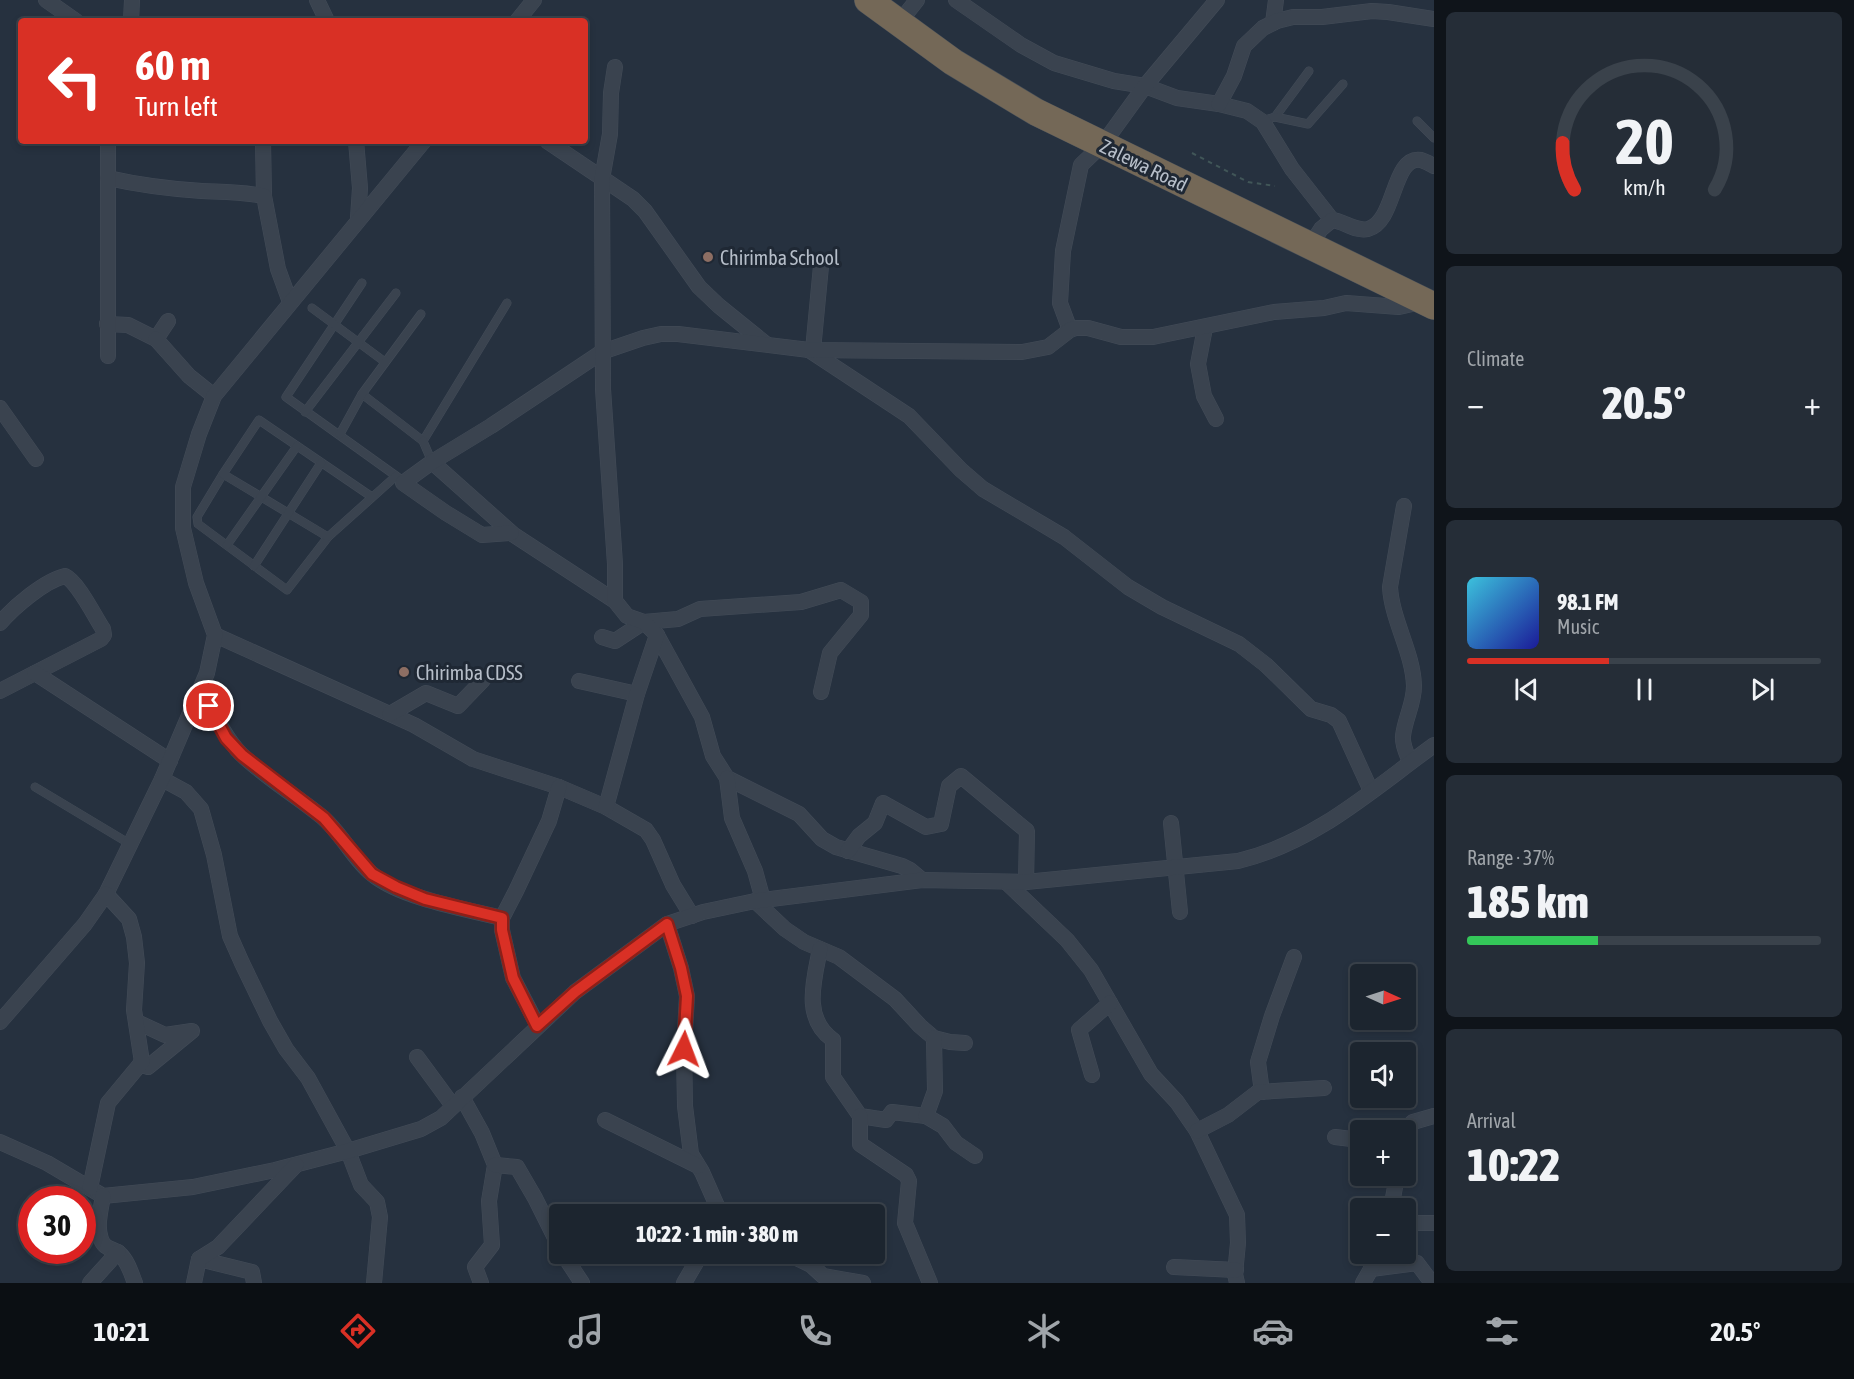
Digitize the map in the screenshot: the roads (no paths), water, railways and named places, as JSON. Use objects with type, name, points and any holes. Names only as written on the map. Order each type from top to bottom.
[{"type":"highway","name":"Zalewa Road","points":[[868,0],[953,62],[1036,112],[1431,304]]},
{"type":"street","points":[[46,0],[72,18]]},
{"type":"street","points":[[131,18],[132,0]]},
{"type":"street","points":[[317,0],[326,18]]},
{"type":"street","points":[[519,18],[534,0]]},
{"type":"street","points":[[898,24],[917,0]]},
{"type":"street","points":[[956,0],[1021,45],[1054,63],[1114,81],[1145,86],[1177,98],[1219,104],[1268,119],[1292,169],[1332,220],[1357,229],[1366,230],[1383,218],[1403,168],[1416,160],[1422,160],[1434,166]]},
{"type":"street","points":[[1070,330],[1060,303],[1063,251],[1081,165],[1103,144],[1145,86],[1217,0]]},
{"type":"street","points":[[1273,23],[1276,0]]},
{"type":"street","points":[[1219,104],[1234,76],[1244,46],[1263,28],[1273,23],[1293,17],[1322,17],[1374,6],[1434,19]]},
{"type":"street","points":[[615,67],[611,93],[610,134],[602,179],[602,352],[615,601]]},
{"type":"street","points":[[108,144],[108,356]]},
{"type":"street","points":[[263,144],[264,196],[278,269],[290,302]]},
{"type":"street","points":[[356,144],[360,188],[358,218]]},
{"type":"street","points":[[0,1022],[85,924],[106,894],[162,779],[207,673],[215,635],[196,583],[183,528],[183,487],[199,434],[214,396],[358,218],[422,144]]},
{"type":"street","points":[[551,144],[633,199],[645,211],[699,287],[766,344]]},
{"type":"street","points":[[349,158],[360,188]]},
{"type":"street","points":[[108,178],[142,185],[243,192],[264,196]]},
{"type":"street","points":[[1310,246],[1321,229],[1332,220]]},
{"type":"street","points":[[811,350],[821,266]]},
{"type":"street","points":[[511,533],[482,535],[446,513],[403,483],[401,479],[491,426],[602,352],[662,334],[811,350],[1022,352],[1048,346],[1076,328],[1088,328],[1121,337],[1154,338],[1293,310],[1324,308],[1346,303],[1399,307],[1431,304]]},
{"type":"street","points":[[156,339],[168,321]]},
{"type":"street","points":[[107,324],[128,325],[156,339],[189,376],[214,396]]},
{"type":"street","points":[[1205,328],[1198,364],[1204,396],[1216,419]]},
{"type":"street","points":[[811,350],[909,416],[961,470],[983,489],[1064,537],[1128,586],[1162,607],[1239,644],[1266,665],[1311,709],[1331,715],[1339,721],[1371,791]]},
{"type":"street","points":[[0,408],[36,459]]},
{"type":"street","points":[[432,462],[511,533],[615,601],[627,616],[644,622],[678,619],[700,609],[801,602],[841,590],[861,602],[861,615],[830,653],[821,692]]},
{"type":"street","points":[[1404,507],[1390,587],[1391,599],[1414,685],[1412,707],[1403,734],[1403,743],[1410,762]]},
{"type":"street","points":[[0,623],[12,609],[65,576],[70,578],[103,629],[104,635],[101,639],[0,691]]},
{"type":"street","points":[[644,622],[657,635],[702,717],[713,756],[727,778],[730,808],[736,831],[754,871],[759,901],[785,929],[804,942],[839,957],[895,999],[934,1038],[965,1043]]},
{"type":"street","points":[[602,637],[615,641],[644,622]]},
{"type":"street","points":[[215,635],[414,725],[473,759],[559,787],[606,807],[650,834],[667,874],[692,916]]},
{"type":"street","points":[[606,807],[637,694],[657,635]]},
{"type":"street","points":[[35,673],[170,761]]},
{"type":"street","points":[[390,714],[426,693],[458,706],[483,680]]},
{"type":"street","points":[[579,681],[637,694]]},
{"type":"street","points":[[197,697],[209,706],[226,738],[242,755],[324,818],[372,874],[425,899],[502,918]]},
{"type":"street","points":[[96,1192],[193,1186],[296,1165],[421,1129],[441,1118],[575,992],[667,924],[759,901],[922,880],[1026,882],[1238,861],[1260,856],[1310,834],[1434,745]]},
{"type":"street","points":[[849,851],[859,836],[875,823],[883,803],[926,827],[941,824],[949,786],[962,776],[1027,831],[1026,882]]},
{"type":"street","points":[[727,778],[799,814],[822,839],[836,847],[902,866],[922,880]]},
{"type":"street","points":[[162,779],[186,792],[201,809],[214,855],[230,936],[242,963],[270,1021],[286,1049],[308,1078],[348,1151],[361,1185],[377,1203],[380,1217],[374,1283]]},
{"type":"street","points":[[537,1026],[513,978],[502,930],[502,918],[549,821],[559,787]]},
{"type":"street","points":[[1171,823],[1180,912]]},
{"type":"street","points":[[1006,882],[1067,940],[1091,970],[1151,1074],[1177,1102],[1197,1131],[1238,1215],[1238,1279],[1174,1267]]},
{"type":"street","points":[[106,894],[129,919],[134,937],[137,963],[134,1010],[142,1062],[108,1103],[96,1192],[100,1238],[105,1246],[118,1252],[127,1263],[135,1283]]},
{"type":"street","points":[[667,924],[687,996],[684,1049],[685,1106],[691,1154],[715,1204]]},
{"type":"street","points":[[820,949],[811,993],[813,1012],[824,1034],[833,1040],[833,1077],[860,1116],[860,1144],[906,1175],[909,1182],[905,1223],[930,1283]]},
{"type":"street","points":[[1262,1092],[1258,1062],[1294,957]]},
{"type":"street","points":[[1092,1076],[1079,1030],[1110,1003]]},
{"type":"street","points":[[137,1022],[165,1035],[192,1031],[147,1067],[140,1064]]},
{"type":"street","points":[[926,1116],[935,1091],[934,1038]]},
{"type":"street","points":[[417,1058],[458,1102],[482,1133],[495,1165],[489,1201],[492,1245],[475,1267],[481,1283]]},
{"type":"street","points":[[1197,1131],[1228,1115],[1258,1092],[1324,1088]]},
{"type":"street","points":[[860,1116],[886,1120],[892,1112],[926,1116],[943,1126],[956,1143],[975,1156]]},
{"type":"street","points":[[1416,1121],[1434,1116]]},
{"type":"street","points":[[605,1120],[698,1166]]},
{"type":"street","points":[[1335,1137],[1350,1139]]},
{"type":"street","points":[[0,1142],[47,1163],[86,1186]]},
{"type":"street","points":[[194,1283],[199,1259],[218,1246],[296,1165]]},
{"type":"street","points":[[495,1165],[517,1167],[535,1197],[549,1229]]},
{"type":"street","points":[[1416,1223],[1434,1223]]},
{"type":"street","points":[[90,1283],[118,1252]]},
{"type":"street","points":[[199,1259],[252,1272],[254,1283]]},
{"type":"street","points":[[1371,1269],[1417,1263],[1432,1283]]},
{"type":"street","points":[[570,1264],[582,1283]]},
{"type":"street","points":[[684,1283],[696,1264]]},
{"type":"street","points":[[809,1264],[823,1276],[863,1283]]},
{"type":"street","points":[[1363,1283],[1373,1264]]},
{"type":"lane","points":[[1268,119],[1309,71]]},
{"type":"lane","points":[[1268,119],[1308,124],[1343,84]]},
{"type":"lane","points":[[1417,121],[1434,138]]},
{"type":"lane","points":[[362,283],[286,397],[401,479],[372,497],[328,537],[287,590],[198,524],[197,517],[259,420],[372,497]]},
{"type":"lane","points":[[305,412],[396,293]]},
{"type":"lane","points":[[423,441],[507,303]]},
{"type":"lane","points":[[312,308],[385,362]]},
{"type":"lane","points":[[340,434],[362,394],[421,314]]},
{"type":"lane","points":[[362,394],[423,441],[432,462]]},
{"type":"lane","points":[[227,545],[297,446]]},
{"type":"lane","points":[[254,566],[321,462]]},
{"type":"lane","points":[[223,474],[328,537]]},
{"type":"lane","points":[[35,788],[130,844]]},
{"type":"place","name":"Chirimba School","points":[[708,257]]},
{"type":"place","name":"Chirimba CDSS","points":[[404,672]]}]
